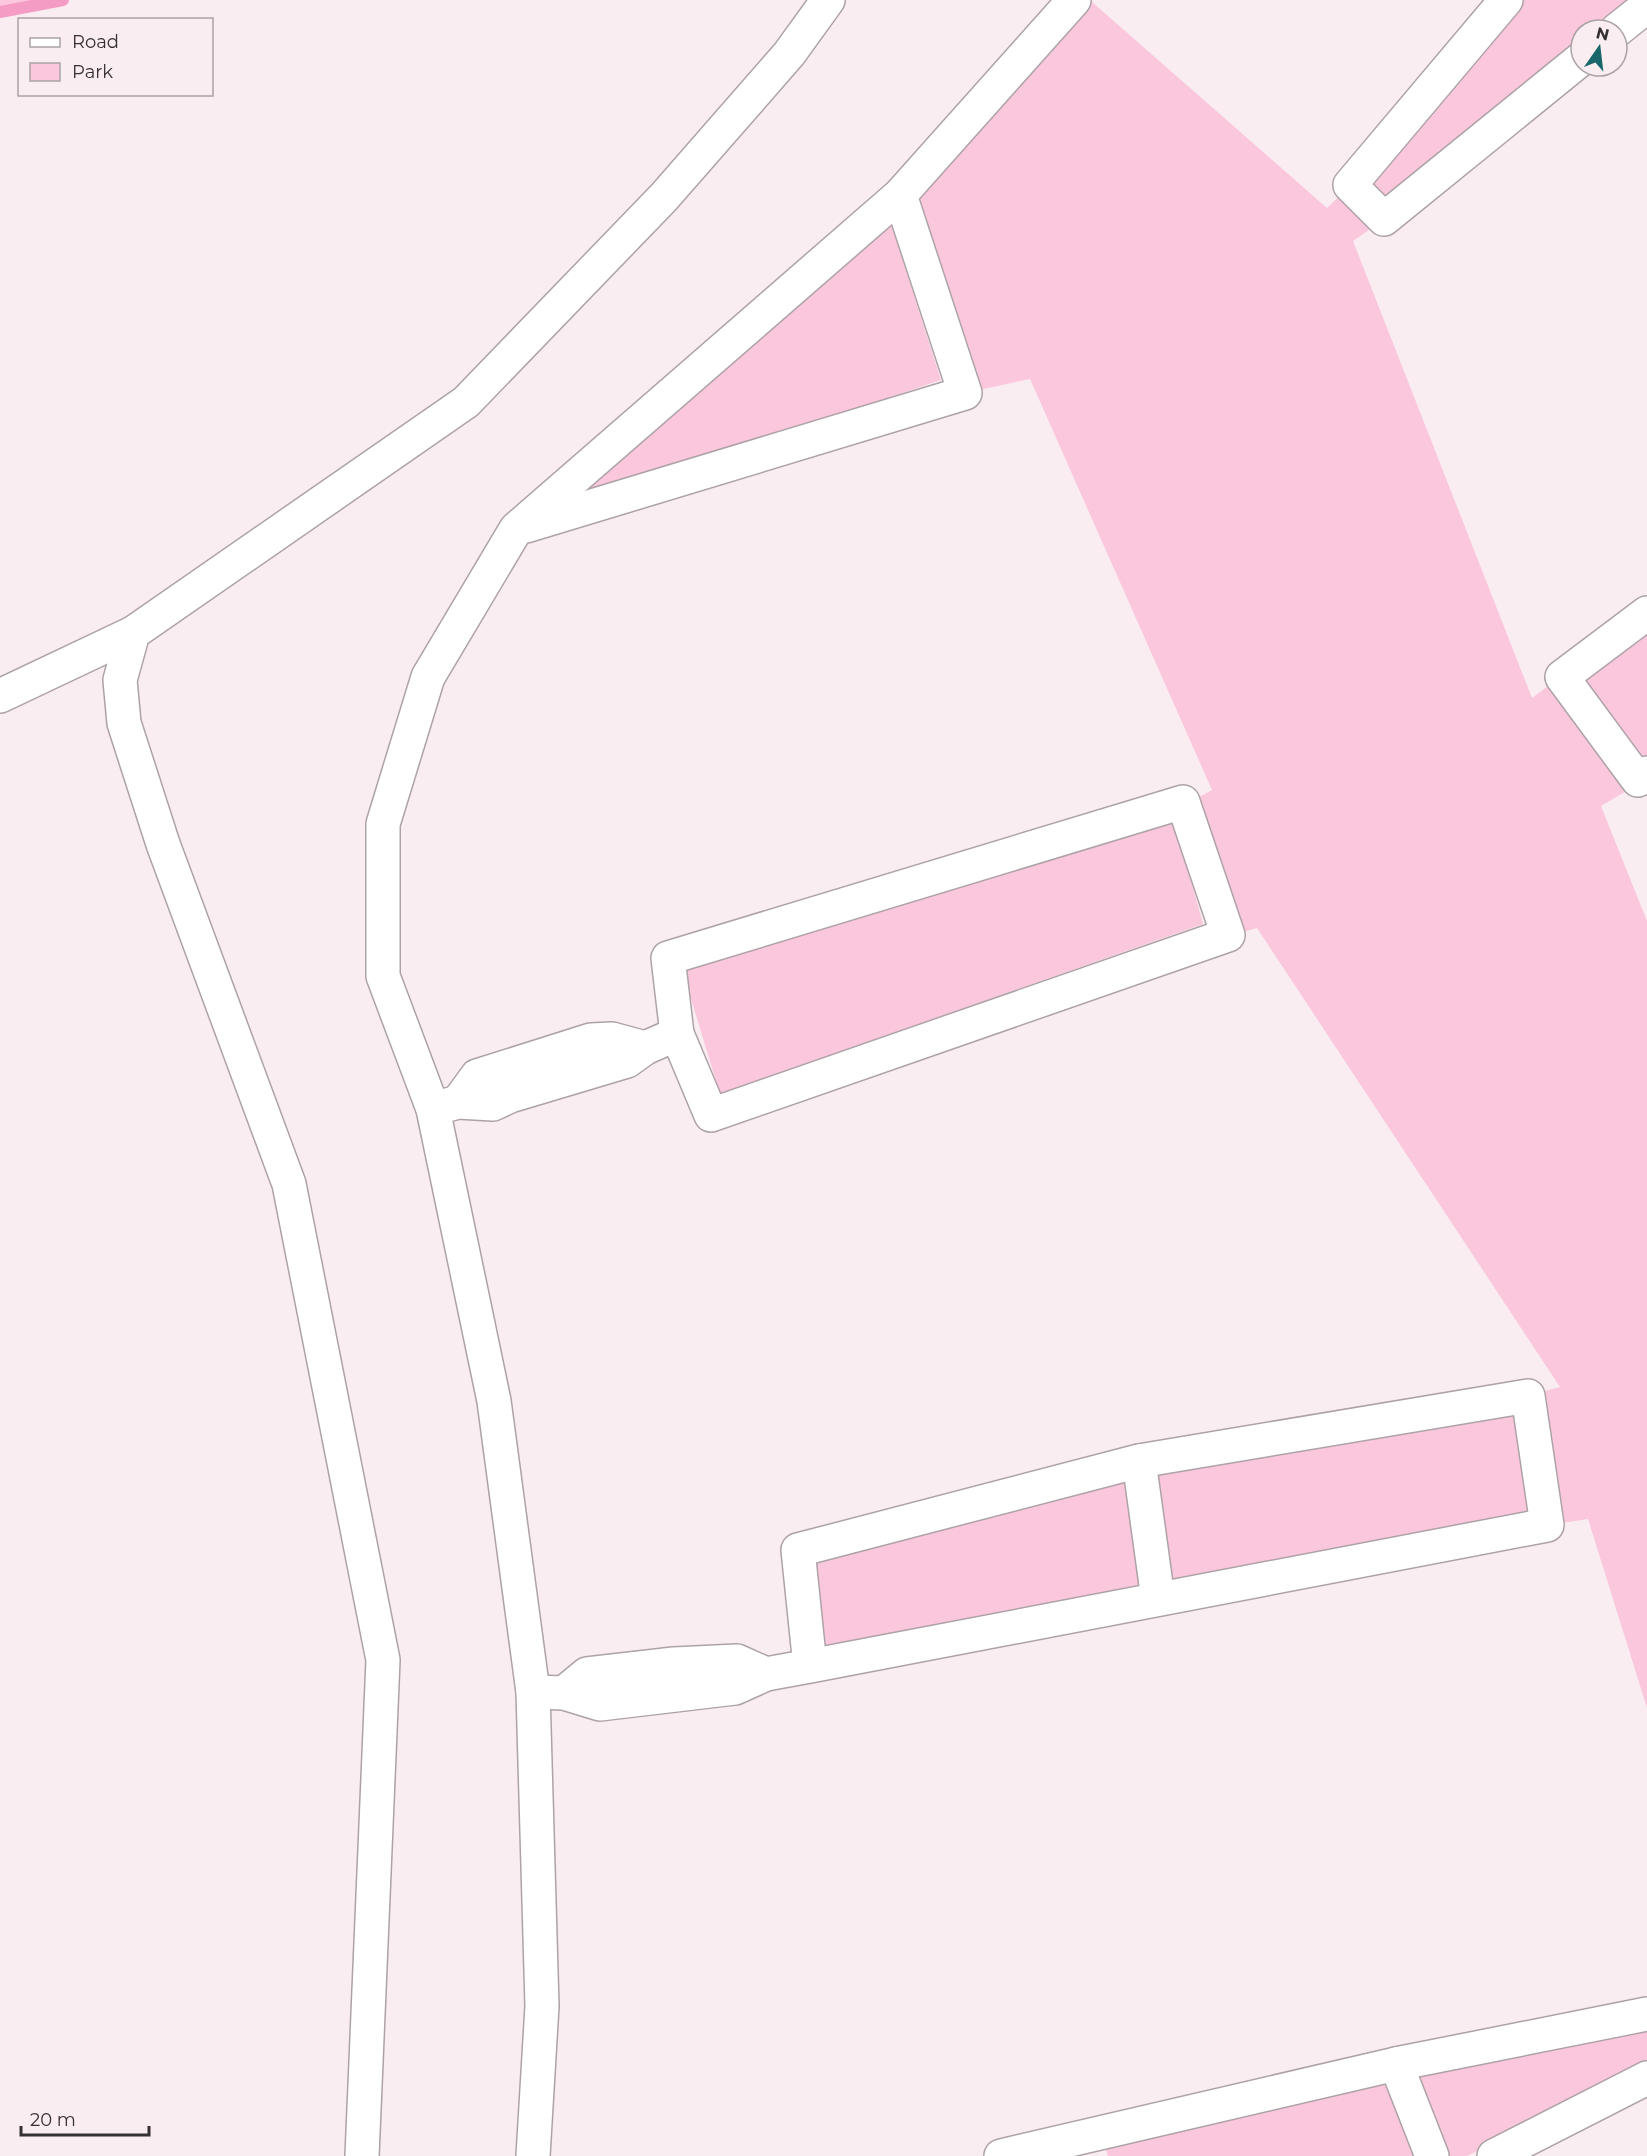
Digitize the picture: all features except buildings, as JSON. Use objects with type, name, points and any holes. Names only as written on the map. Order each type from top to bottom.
[{"type":"street","points":[[0,696],[133,633],[466,402],[664,197],[789,54],[828,0]]},
{"type":"street","points":[[533,2156],[542,2006],[549,1692],[494,1401],[445,1106],[383,976],[383,824],[428,676],[516,529],[900,195],[1074,0]]},
{"type":"street","points":[[1506,0],[1350,185],[1384,219],[1569,69]]},
{"type":"street","points":[[1629,20],[1647,6]]},
{"type":"street","points":[[516,529],[965,393],[900,195]]},
{"type":"street","points":[[1647,613],[1562,677],[1638,780],[1647,773]]},
{"type":"street","points":[[133,633],[120,680],[124,723],[163,844],[289,1184],[383,1660],[362,2156]]},
{"type":"street","points":[[1183,802],[1228,935],[711,1115],[677,1034],[668,958],[1183,802]]},
{"type":"street","points":[[445,1106],[493,1104],[510,1096],[627,1061],[645,1048],[677,1034]]},
{"type":"street","points":[[549,1692],[587,1674],[674,1664],[737,1661],[766,1674],[810,1666],[1547,1525],[1528,1396],[1139,1461],[798,1550],[810,1666]]},
{"type":"street","points":[[1139,1461],[1158,1599]]},
{"type":"street","points":[[1001,2156],[1080,2147],[1396,2064],[1647,2014]]},
{"type":"street","points":[[1396,2064],[1432,2156]]},
{"type":"street","points":[[1494,2156],[1647,2078]]},
{"type":"green space","points":[[0,0],[63,0],[0,12]]},
{"type":"green space","points":[[1520,0],[1632,0],[1611,18],[1569,18],[1569,53],[1386,207],[1362,183]]},
{"type":"green space","points":[[1092,2],[1327,208],[1347,189],[1379,223],[1353,241],[1532,698],[1552,683],[1628,790],[1601,806],[1647,921],[1647,1708],[1588,1519],[1555,1524],[1533,1394],[1560,1387],[1257,928],[1236,934],[1194,800],[1212,790],[1030,379],[970,392],[913,200]]},
{"type":"green space","points":[[891,224],[941,380],[554,511]]},
{"type":"green space","points":[[1647,628],[1647,755],[1643,758],[1580,678]]},
{"type":"green space","points":[[1175,823],[1203,924],[720,1094],[681,966]]},
{"type":"green space","points":[[1517,1406],[1537,1517],[1172,1591],[1151,1470]]},
{"type":"green space","points":[[1129,1476],[1140,1588],[818,1648],[808,1558]]},
{"type":"green space","points":[[1647,2028],[1647,2069],[1467,2156],[1449,2156],[1415,2073]]},
{"type":"green space","points":[[1384,2082],[1415,2156],[1108,2156],[1105,2147]]},
{"type":"waterway","points":[[0,12],[63,0]]}]
